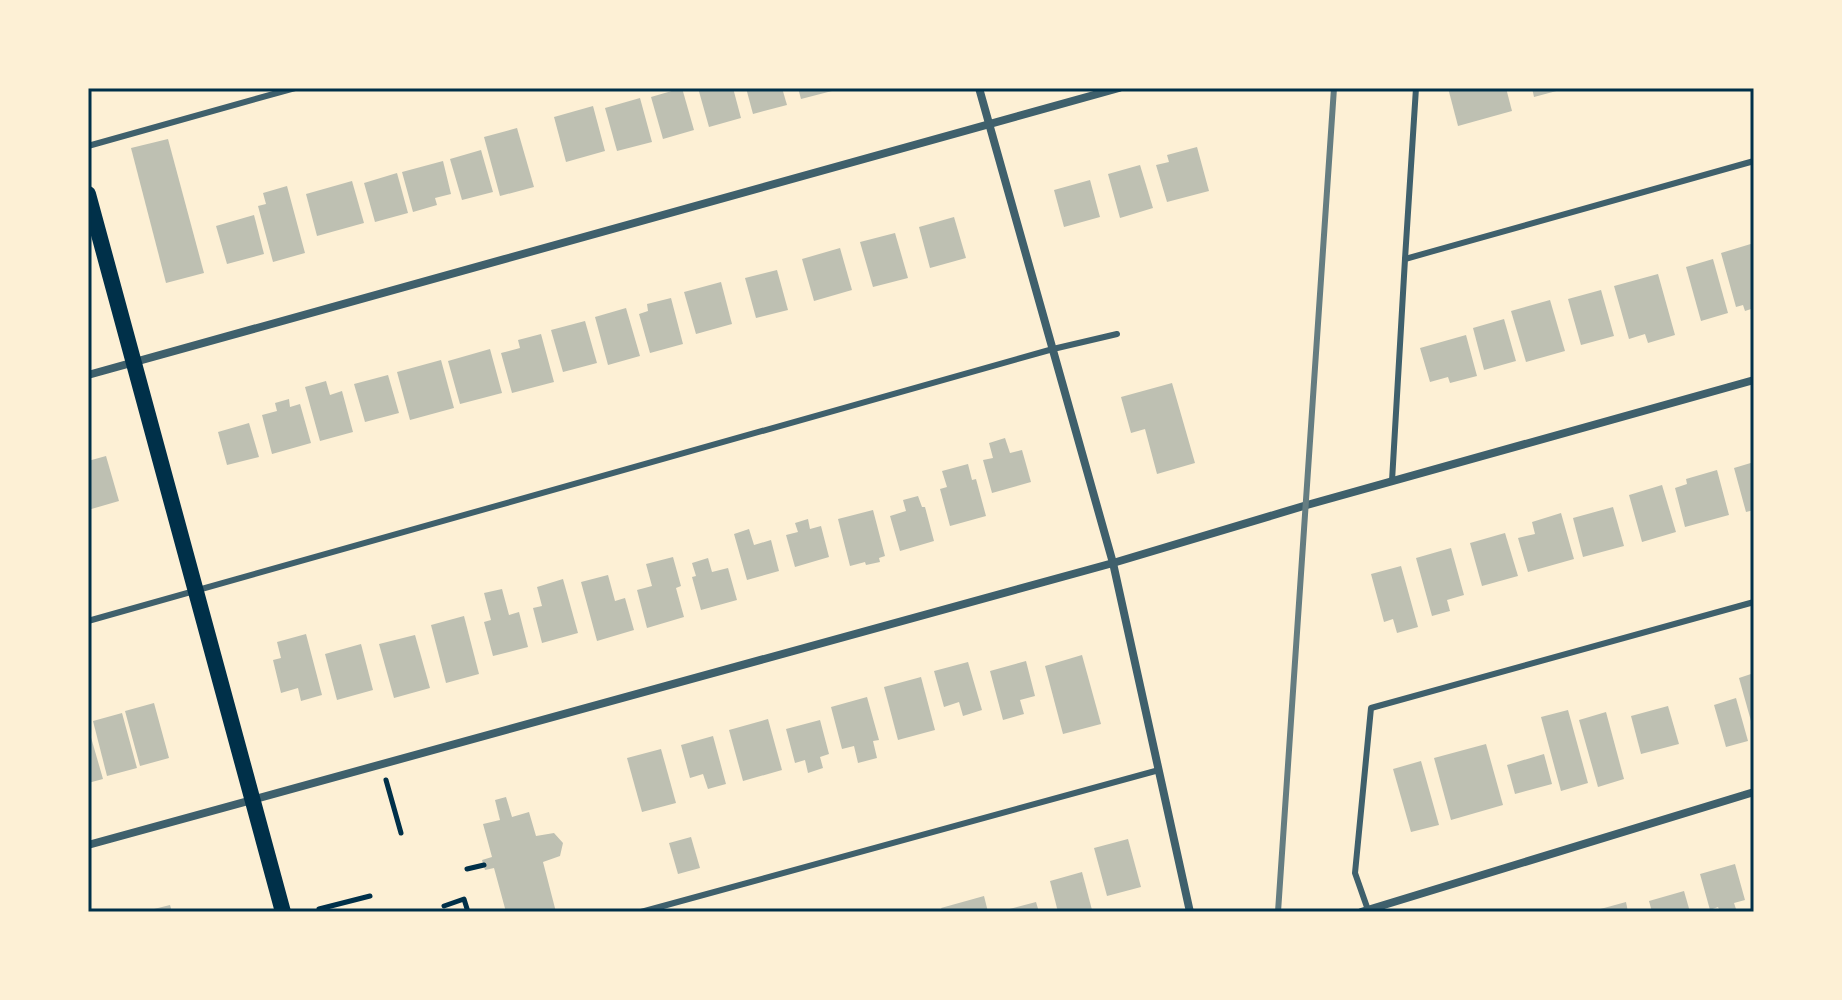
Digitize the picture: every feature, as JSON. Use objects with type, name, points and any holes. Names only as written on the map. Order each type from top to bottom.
[{"type":"main road","points":[[88,194],[193,591],[283,912]]},
{"type":"street","points":[[979,88],[1113,563],[1190,912]]},
{"type":"street","points":[[88,375],[1119,88]]},
{"type":"street","points":[[88,845],[1113,563],[1754,380]]},
{"type":"street","points":[[1366,911],[1754,792]]},
{"type":"lane","points":[[88,146],[295,88]]},
{"type":"lane","points":[[1392,481],[1416,88]]},
{"type":"lane","points":[[1405,259],[1754,161]]},
{"type":"lane","points":[[88,621],[1053,349],[1117,334]]},
{"type":"lane","points":[[1366,911],[1355,873],[1371,708],[1754,602]]},
{"type":"lane","points":[[641,912],[1159,770]]},
{"type":"path","points":[[382,764],[401,833]]},
{"type":"path","points":[[467,869],[484,865]]},
{"type":"path","points":[[319,909],[370,896]]},
{"type":"path","points":[[444,906],[464,899],[468,912]]},
{"type":"path","points":[[336,905],[338,912]]},
{"type":"building","points":[[682,88],[694,130],[663,139],[651,97]]},
{"type":"building","points":[[698,88],[733,88],[741,118],[709,127]]},
{"type":"building","points":[[746,88],[782,88],[787,105],[753,114]]},
{"type":"building","points":[[798,88],[831,88],[832,91],[801,99]]},
{"type":"building","points":[[1448,88],[1506,88],[1512,111],[1458,126]]},
{"type":"building","points":[[1532,88],[1563,88],[1564,89],[1534,97]]},
{"type":"building","points":[[640,98],[652,142],[617,151],[605,108]]},
{"type":"building","points":[[593,106],[605,151],[566,162],[554,117]]},
{"type":"building","points":[[517,128],[534,187],[500,196],[484,137]]},
{"type":"building","points":[[168,139],[204,273],[166,283],[131,148]]},
{"type":"building","points":[[1197,147],[1209,191],[1167,202],[1156,165],[1169,162],[1167,155]]},
{"type":"building","points":[[481,150],[493,192],[462,200],[450,159]]},
{"type":"building","points":[[443,161],[451,194],[435,198],[437,205],[413,212],[402,172]]},
{"type":"building","points":[[1140,165],[1153,208],[1120,218],[1108,174]]},
{"type":"building","points":[[397,173],[408,213],[375,222],[364,183]]},
{"type":"building","points":[[1090,180],[1100,217],[1064,227],[1054,190]]},
{"type":"building","points":[[352,181],[364,223],[317,236],[306,194]]},
{"type":"building","points":[[287,186],[305,253],[273,262],[258,206],[266,204],[263,193]]},
{"type":"building","points":[[254,215],[264,254],[227,264],[216,226]]},
{"type":"building","points":[[954,217],[966,258],[930,268],[919,227]]},
{"type":"building","points":[[895,233],[908,278],[873,287],[860,242]]},
{"type":"building","points":[[1754,243],[1754,308],[1745,311],[1743,305],[1736,307],[1721,253]]},
{"type":"building","points":[[840,248],[852,290],[814,301],[802,259]]},
{"type":"building","points":[[1713,259],[1728,313],[1701,321],[1686,267]]},
{"type":"building","points":[[777,270],[788,310],[756,318],[745,278]]},
{"type":"building","points":[[1658,274],[1675,335],[1648,343],[1645,334],[1629,339],[1614,286]]},
{"type":"building","points":[[721,282],[732,324],[696,334],[684,292]]},
{"type":"building","points":[[1601,290],[1614,336],[1581,345],[1568,299]]},
{"type":"building","points":[[671,298],[683,344],[650,353],[639,314],[648,311],[647,304]]},
{"type":"building","points":[[1550,300],[1565,351],[1526,362],[1511,311]]},
{"type":"building","points":[[626,308],[640,356],[608,365],[595,317]]},
{"type":"building","points":[[1504,319],[1516,361],[1484,370],[1473,328]]},
{"type":"building","points":[[585,321],[597,363],[563,372],[551,330]]},
{"type":"building","points":[[541,334],[554,382],[512,393],[501,353],[520,348],[518,340]]},
{"type":"building","points":[[1466,335],[1477,376],[1450,383],[1448,377],[1430,382],[1420,348]]},
{"type":"building","points":[[490,349],[502,393],[460,404],[448,361]]},
{"type":"building","points":[[441,360],[454,408],[410,420],[397,372]]},
{"type":"building","points":[[388,375],[399,413],[365,422],[354,384]]},
{"type":"building","points":[[326,381],[330,395],[342,391],[353,432],[320,441],[305,387]]},
{"type":"building","points":[[1172,383],[1195,463],[1157,474],[1145,429],[1131,433],[1121,397]]},
{"type":"building","points":[[289,399],[290,407],[300,404],[311,443],[272,454],[262,415],[277,411],[275,403]]},
{"type":"building","points":[[249,423],[259,457],[227,465],[218,432]]},
{"type":"building","points":[[1005,438],[1010,453],[1022,450],[1031,482],[992,493],[983,460],[993,458],[989,443]]},
{"type":"building","points":[[106,456],[119,501],[88,510],[88,461]]},
{"type":"building","points":[[1754,462],[1754,510],[1746,512],[1734,468]]},
{"type":"building","points":[[968,464],[972,480],[976,479],[986,516],[950,526],[940,489],[947,487],[942,471]]},
{"type":"building","points":[[1717,470],[1729,515],[1685,527],[1675,488],[1687,484],[1686,479]]},
{"type":"building","points":[[1662,485],[1676,532],[1642,542],[1629,495]]},
{"type":"building","points":[[918,496],[922,507],[925,507],[934,541],[900,551],[890,516],[906,511],[903,500]]},
{"type":"building","points":[[1613,507],[1624,546],[1583,557],[1573,518]]},
{"type":"building","points":[[873,510],[885,556],[879,558],[880,562],[850,566],[838,519]]},
{"type":"building","points":[[1561,513],[1574,559],[1528,572],[1518,538],[1535,534],[1532,522]]},
{"type":"building","points":[[808,519],[810,529],[821,526],[829,557],[795,567],[786,535],[798,532],[795,523]]},
{"type":"building","points":[[749,529],[754,545],[771,540],[779,571],[747,580],[734,534]]},
{"type":"building","points":[[1505,533],[1518,576],[1482,586],[1470,543]]},
{"type":"building","points":[[1451,548],[1464,595],[1447,600],[1450,611],[1432,616],[1416,558]]},
{"type":"building","points":[[673,557],[681,586],[676,588],[684,617],[647,628],[637,590],[652,586],[646,564]]},
{"type":"building","points":[[708,558],[712,572],[728,568],[737,600],[701,610],[692,577],[696,576],[692,563]]},
{"type":"building","points":[[1401,566],[1418,627],[1397,633],[1393,619],[1384,622],[1371,574]]},
{"type":"building","points":[[608,575],[615,601],[625,598],[634,630],[597,641],[581,582]]},
{"type":"building","points":[[563,579],[578,633],[542,643],[533,608],[542,606],[537,587]]},
{"type":"building","points":[[502,589],[509,615],[519,612],[528,647],[493,656],[484,622],[491,620],[484,593]]},
{"type":"building","points":[[464,616],[479,674],[446,683],[431,625]]},
{"type":"building","points":[[306,634],[322,695],[301,701],[298,688],[281,693],[273,660],[281,658],[277,642]]},
{"type":"building","points":[[415,635],[430,688],[394,698],[379,644]]},
{"type":"building","points":[[361,644],[373,690],[337,700],[325,654]]},
{"type":"building","points":[[1082,655],[1101,724],[1063,734],[1045,666]]},
{"type":"building","points":[[1026,661],[1035,696],[1020,700],[1024,714],[1003,720],[990,671]]},
{"type":"building","points":[[968,662],[982,710],[963,716],[959,702],[944,707],[934,671]]},
{"type":"building","points":[[1754,673],[1754,720],[1751,721],[1739,678]]},
{"type":"building","points":[[921,677],[935,730],[898,740],[884,687]]},
{"type":"building","points":[[867,697],[879,740],[873,741],[877,758],[858,763],[854,746],[842,749],[831,707]]},
{"type":"building","points":[[1736,698],[1748,741],[1726,747],[1714,705]]},
{"type":"building","points":[[154,703],[169,758],[140,766],[125,711]]},
{"type":"building","points":[[1668,706],[1679,744],[1641,754],[1631,716]]},
{"type":"building","points":[[1568,710],[1588,783],[1561,791],[1541,717]]},
{"type":"building","points":[[1606,712],[1624,779],[1598,787],[1579,720]]},
{"type":"building","points":[[122,713],[137,768],[107,776],[93,721]]},
{"type":"building","points":[[768,719],[782,770],[743,781],[729,730]]},
{"type":"building","points":[[820,720],[829,754],[820,757],[823,768],[808,773],[805,760],[795,763],[786,729]]},
{"type":"building","points":[[88,727],[103,779],[88,783]]},
{"type":"building","points":[[713,736],[726,784],[708,789],[703,774],[690,778],[681,745]]},
{"type":"building","points":[[1486,744],[1503,805],[1451,820],[1434,758]]},
{"type":"building","points":[[661,749],[676,803],[642,812],[627,758]]},
{"type":"building","points":[[1544,754],[1552,784],[1515,794],[1507,765]]},
{"type":"building","points":[[1421,761],[1439,825],[1411,832],[1393,769]]},
{"type":"building","points":[[506,797],[512,817],[529,812],[536,836],[554,833],[563,843],[560,856],[543,862],[556,912],[506,912],[494,868],[485,870],[482,860],[492,857],[483,824],[500,820],[495,800]]},
{"type":"building","points":[[691,837],[700,868],[678,874],[669,843]]},
{"type":"building","points":[[1128,839],[1141,887],[1107,896],[1094,848]]},
{"type":"building","points":[[1735,864],[1745,900],[1734,903],[1737,912],[1720,912],[1718,907],[1710,910],[1700,874]]},
{"type":"building","points":[[1082,872],[1092,910],[1058,912],[1050,881]]},
{"type":"building","points":[[1684,891],[1690,912],[1652,912],[1649,901]]},
{"type":"building","points":[[984,896],[988,912],[943,912],[941,908]]},
{"type":"building","points":[[1036,902],[1039,912],[1002,911]]},
{"type":"building","points":[[1626,902],[1628,912],[1593,911]]},
{"type":"building","points":[[170,905],[172,912],[146,912],[146,911]]},
{"type":"railway","points":[[1278,912],[1334,88]]}]
